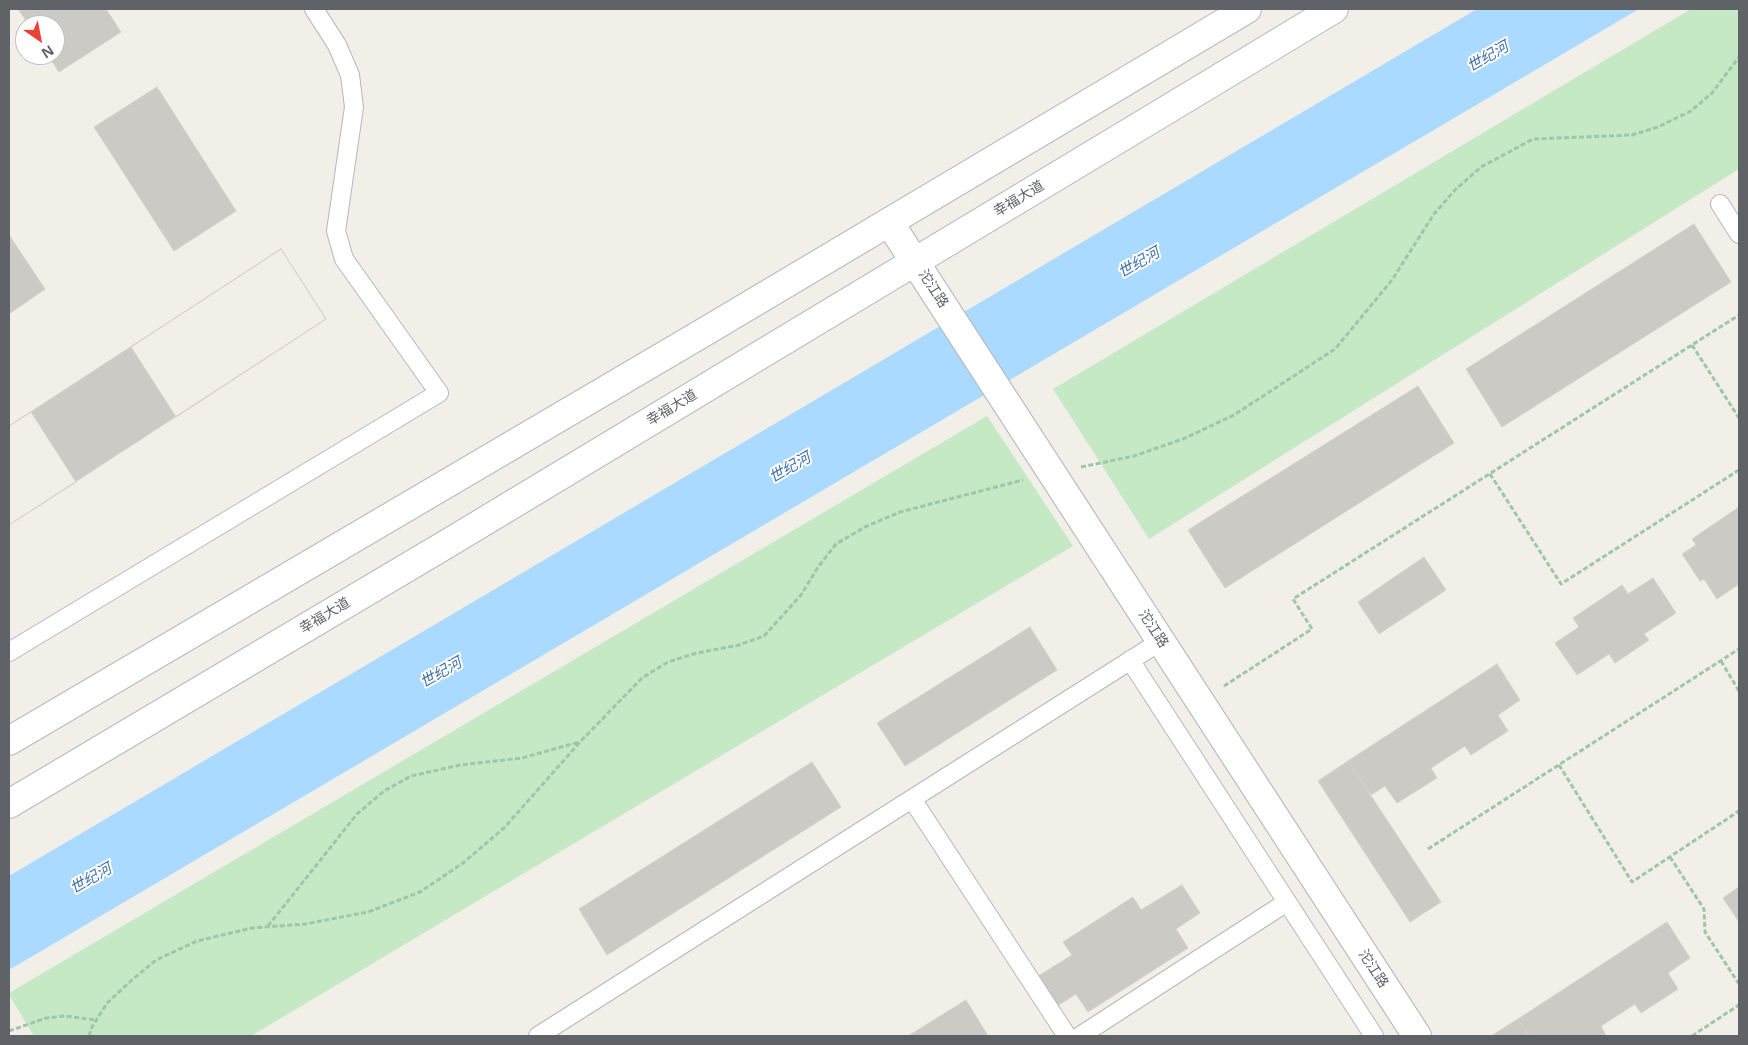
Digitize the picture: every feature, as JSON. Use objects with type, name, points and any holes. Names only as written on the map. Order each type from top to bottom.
[{"type":"main road","points":[[9,741],[1247,9]]},
{"type":"main road","name":"幸福大道","points":[[9,804],[916,264],[1334,9]]},
{"type":"main road","name":"沱江路","points":[[889,222],[1417,1036]]},
{"type":"lane","points":[[9,652],[439,393],[344,259],[336,232],[354,106],[350,74],[337,45],[314,9]]},
{"type":"lane","points":[[1720,204],[1739,234]]},
{"type":"lane","points":[[538,1036],[1161,641]]},
{"type":"lane","points":[[1130,660],[1374,1036]]},
{"type":"lane","points":[[912,799],[1067,1036]]},
{"type":"lane","points":[[1080,1036],[1287,902]]},
{"type":"path","points":[[89,1036],[96,1020],[107,1003],[156,960],[196,941],[252,928],[305,924],[368,912],[420,892],[463,863],[504,828],[580,742],[642,678],[668,662],[697,652],[740,645],[764,636],[801,595],[818,567],[836,544],[865,527],[909,510],[1052,473],[1134,456],[1183,439],[1234,415],[1335,349],[1392,280],[1434,214],[1455,190],[1481,167],[1533,139],[1632,135],[1658,127],[1691,111],[1712,93],[1739,58]]},
{"type":"path","points":[[1200,702],[1312,629],[1293,599],[1739,315]]},
{"type":"path","points":[[1692,345],[1739,418]]},
{"type":"path","points":[[1490,474],[1561,584],[1739,470]]},
{"type":"path","points":[[1428,850],[1739,649]]},
{"type":"path","points":[[1721,661],[1739,691]]},
{"type":"path","points":[[268,927],[357,814],[384,791],[411,776],[460,766],[522,758],[580,742]]},
{"type":"path","points":[[1559,765],[1632,882],[1739,812]]},
{"type":"path","points":[[1670,857],[1704,909],[1705,932],[1739,984]]},
{"type":"path","points":[[1692,1036],[1739,1005]]},
{"type":"path","points":[[9,1031],[46,1018],[65,1016],[96,1020]]},
{"type":"green space","points":[[1691,9],[1739,9],[1739,169],[1149,539],[1053,389]]},
{"type":"green space","points":[[987,416],[1073,546],[251,1036],[34,1036],[9,993]]},
{"type":"water","name":"世纪河","points":[[1477,9],[1639,9],[9,970],[9,876]]},
{"type":"building","points":[[18,9],[106,9],[121,32],[59,72],[54,65],[65,65],[65,15],[22,15]]},
{"type":"building","points":[[157,87],[236,211],[174,251],[94,127]]},
{"type":"building","points":[[1694,224],[1731,282],[1502,427],[1466,369]]},
{"type":"building","points":[[9,235],[45,289],[9,314]]},
{"type":"building","points":[[281,249],[326,319],[176,417],[131,347]]},
{"type":"building","points":[[281,249],[326,319],[9,525],[9,426]]},
{"type":"building","points":[[1418,386],[1454,443],[1225,588],[1188,530]]},
{"type":"building","points":[[31,412],[76,482],[9,525],[9,426]]},
{"type":"building","points":[[1739,507],[1739,584],[1717,599],[1704,579],[1700,581],[1682,554],[1696,545],[1692,539]]},
{"type":"building","points":[[1424,557],[1446,590],[1379,634],[1358,602]]},
{"type":"building","points":[[1653,578],[1676,613],[1644,634],[1649,640],[1615,663],[1609,654],[1577,675],[1555,643],[1579,627],[1573,618],[1622,585],[1628,594]]},
{"type":"building","points":[[1030,627],[1057,670],[905,766],[877,723]]},
{"type":"building","points":[[1497,664],[1520,700],[1498,715],[1508,731],[1471,755],[1465,746],[1431,768],[1437,778],[1397,803],[1385,786],[1371,795],[1348,761]]},
{"type":"building","points":[[1348,761],[1441,902],[1410,922],[1318,781]]},
{"type":"building","points":[[812,762],[841,807],[607,955],[579,909]]},
{"type":"building","points":[[1182,885],[1200,913],[1176,929],[1188,948],[1088,1012],[1076,994],[1057,1006],[1037,977],[1072,955],[1063,942],[1133,897],[1141,910]]},
{"type":"building","points":[[1739,887],[1739,922],[1723,898]]},
{"type":"building","points":[[1667,922],[1690,958],[1668,973],[1678,989],[1641,1013],[1635,1004],[1601,1026],[1606,1036],[1529,1036],[1518,1019]]},
{"type":"building","points":[[966,1000],[988,1036],[908,1036]]},
{"type":"building","points":[[1518,1019],[1529,1036],[1491,1036]]}]
